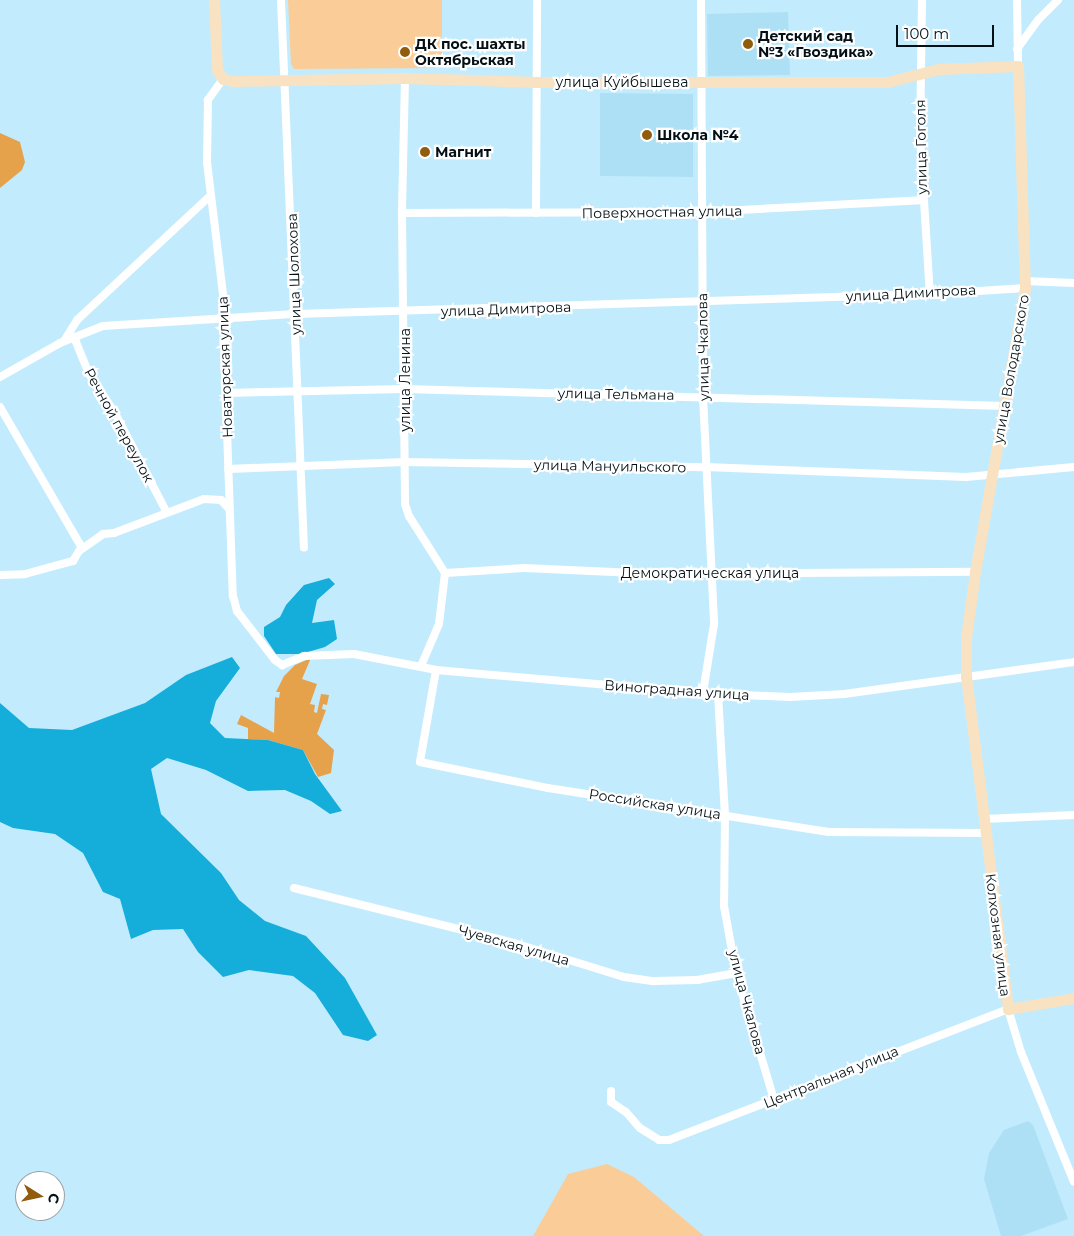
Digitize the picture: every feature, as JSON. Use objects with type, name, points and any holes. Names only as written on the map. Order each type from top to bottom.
[{"type":"street","points":[[214,0],[217,70],[223,79]]},
{"type":"street","name":"улица Шолохова","points":[[281,0],[303,466],[304,548]]},
{"type":"street","points":[[536,213],[538,0]]},
{"type":"street","name":"улица Чкалова","points":[[701,0],[703,396],[714,624],[702,693]]},
{"type":"street","name":"улица Гоголя","points":[[922,0],[920,73],[922,200],[930,294]]},
{"type":"street","name":"улица Володарского","points":[[966,676],[966,637],[975,572],[1025,285],[1017,0]]},
{"type":"street","points":[[1018,49],[1038,20],[1058,0]]},
{"type":"street","name":"улица Куйбышева","points":[[223,79],[405,78],[536,82],[887,82],[920,73],[955,67],[1018,66]]},
{"type":"street","name":"улица Ленина","points":[[405,78],[402,213],[405,504],[409,516],[445,573]]},
{"type":"street","name":"Новаторская улица","points":[[223,79],[212,92],[207,106],[210,196],[226,318],[229,509],[237,611],[282,665]]},
{"type":"street","points":[[64,341],[77,320],[210,196]]},
{"type":"street","name":"Поверхностная улица","points":[[402,213],[702,212],[922,200]]},
{"type":"street","name":"улица Димитрова","points":[[0,377],[64,341],[103,326],[296,314],[930,294],[1025,285],[1074,283]]},
{"type":"street","name":"Речной переулок","points":[[74,337],[90,374],[114,412],[166,511]]},
{"type":"street","name":"улица Тельмана","points":[[226,392],[405,389],[1005,406]]},
{"type":"street","points":[[0,407],[82,548]]},
{"type":"street","name":"улица Мануильского","points":[[228,469],[405,462],[705,467],[993,476],[1074,467]]},
{"type":"street","points":[[0,575],[25,574],[73,561],[82,548],[103,534],[114,533],[166,511],[204,499],[221,500],[229,509]]},
{"type":"street","name":"Демократическая улица","points":[[445,573],[524,568],[713,574],[975,572]]},
{"type":"street","points":[[421,666],[439,624],[445,573]]},
{"type":"street","name":"Виноградная улица","points":[[282,665],[304,656],[338,653],[436,670],[702,693],[790,697],[844,694],[1074,662]]},
{"type":"street","name":"Российская улица","points":[[436,670],[420,762],[548,788],[855,834],[985,833]]},
{"type":"street","name":"Колхозная улица","points":[[966,676],[1008,1009],[1020,1052],[1074,1182]]},
{"type":"street","name":"улица Чкалова","points":[[718,694],[725,815],[724,906],[736,972],[774,1100]]},
{"type":"street","points":[[984,819],[1074,815]]},
{"type":"street","name":"Чуевская улица","points":[[294,888],[514,943],[624,977],[654,981],[697,980],[736,972]]},
{"type":"street","name":"Центральная улица","points":[[611,1091],[611,1102],[626,1112],[640,1128],[663,1141],[1008,1009],[1074,998]]},
{"type":"shaded area","points":[[288,0],[442,0],[442,68],[294,69],[291,64]]},
{"type":"shaded area","name":"Детский сад №3 «Гвоздика»","points":[[788,12],[790,75],[708,76],[707,14]]},
{"type":"shaded area","name":"Школа №4","points":[[600,93],[693,94],[693,177],[600,176]]},
{"type":"shaded area","points":[[0,133],[20,142],[25,162],[22,170],[0,188]]},
{"type":"shaded area","points":[[311,658],[302,679],[317,684],[310,704],[315,705],[314,712],[317,713],[321,694],[329,695],[327,705],[323,704],[322,709],[326,710],[317,734],[334,750],[331,773],[318,777],[303,750],[268,740],[248,739],[248,728],[237,724],[241,715],[274,733],[275,697],[279,698],[280,692],[276,692],[284,676],[295,665]]},
{"type":"shaded area","points":[[1028,1121],[1033,1125],[1068,1219],[1021,1236],[1001,1236],[984,1179],[989,1153],[1004,1130]]},
{"type":"shaded area","points":[[607,1164],[634,1177],[704,1236],[533,1236],[568,1174]]},
{"type":"water","points":[[329,578],[335,584],[317,600],[312,623],[334,620],[337,639],[325,647],[301,654],[276,654],[264,636],[264,627],[280,617],[286,605],[304,585]]},
{"type":"water","points":[[232,657],[240,668],[216,701],[210,723],[225,738],[268,740],[303,750],[315,774],[342,811],[330,814],[311,801],[285,790],[248,791],[206,770],[167,758],[151,769],[161,814],[221,873],[239,900],[265,921],[306,936],[345,978],[377,1035],[368,1041],[343,1035],[315,993],[293,976],[249,970],[223,977],[198,952],[183,929],[153,930],[131,939],[120,899],[103,892],[83,853],[55,834],[13,828],[0,822],[0,703],[29,728],[72,730],[145,703],[186,675]]},
{"type":"place","name":"Детский сад №3 «Гвоздика»","points":[[748,44]]},
{"type":"place","name":"ДК пос. шахты Октябрьская","points":[[405,52]]},
{"type":"place","name":"Школа №4","points":[[647,135]]},
{"type":"place","name":"Магнит","points":[[425,152]]}]
